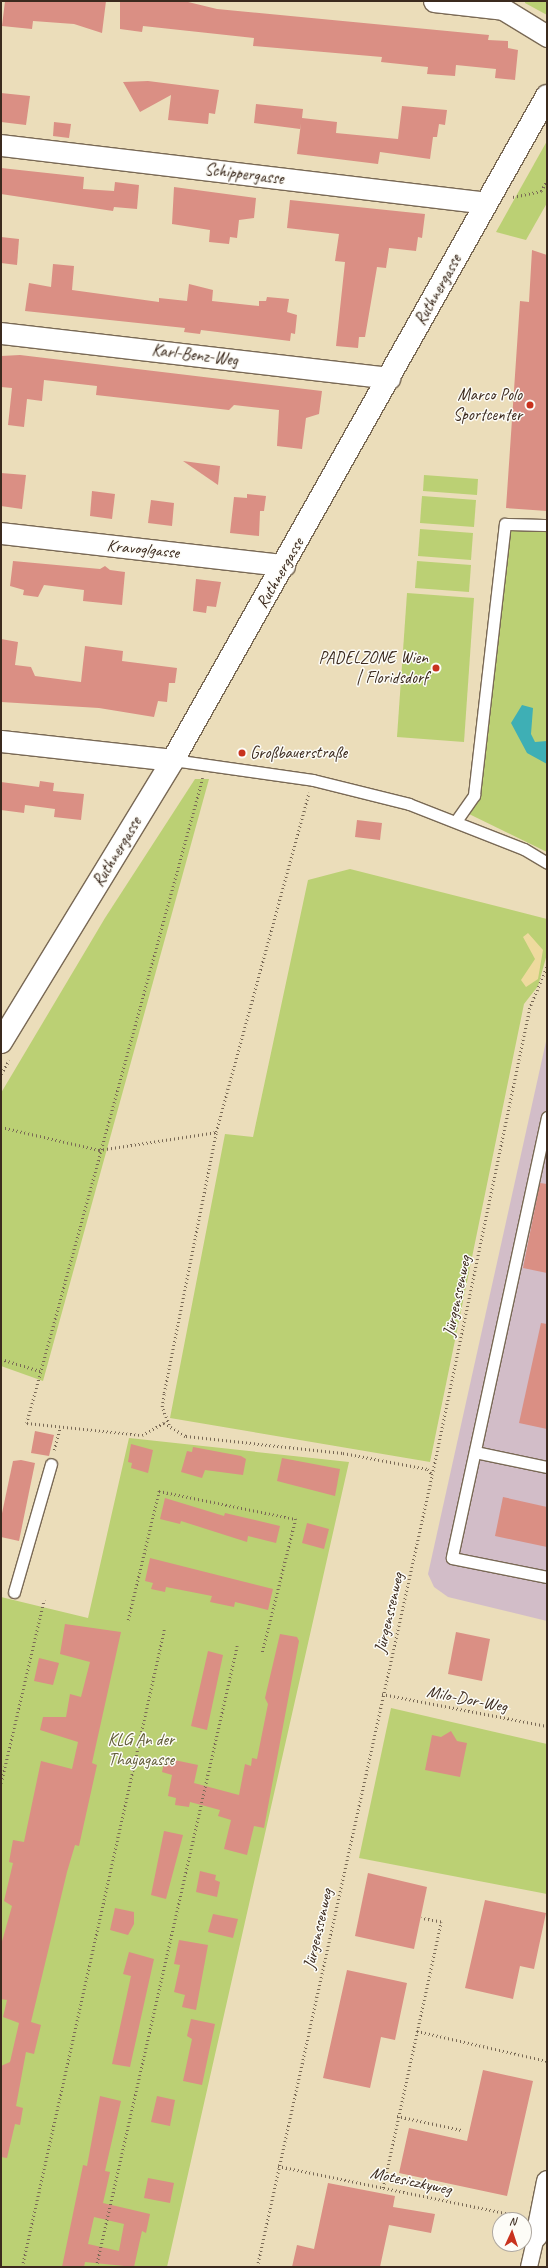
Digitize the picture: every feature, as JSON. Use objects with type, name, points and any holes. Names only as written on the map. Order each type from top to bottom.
[{"type":"street","points":[[434,1],[504,5],[547,36]]},
{"type":"street","name":"Ruthnergasse","points":[[1,1042],[172,760],[284,565],[547,96]]},
{"type":"street","name":"Schippergasse","points":[[1,145],[486,203]]},
{"type":"street","name":"Karl-Benz-Weg","points":[[1,333],[389,378]]},
{"type":"street","name":"Kravoglgasse","points":[[1,533],[284,565]]},
{"type":"street","points":[[1,741],[172,760]]},
{"type":"street","points":[[529,2267],[547,2181]]},
{"type":"lane","points":[[456,821],[474,795],[505,524],[547,525]]},
{"type":"lane","points":[[172,760],[313,780],[409,804],[456,821],[524,849],[547,863]]},
{"type":"lane","points":[[547,1117],[452,1558],[547,1577]]},
{"type":"lane","points":[[475,1452],[547,1467]]},
{"type":"lane","points":[[14,1592],[51,1464]]},
{"type":"path","points":[[486,203],[541,191],[547,180]]},
{"type":"path","points":[[206,765],[99,1150],[27,1423],[142,1435],[158,1424],[169,1425],[186,1436],[343,1453],[424,1468],[432,1475]]},
{"type":"path","points":[[169,1425],[162,1407],[164,1393],[216,1132],[313,780]]},
{"type":"path","name":"Jürgenssenweg","points":[[257,2267],[382,1694],[432,1475],[529,1009],[547,966]]},
{"type":"path","points":[[1,1127],[99,1150],[216,1132]]},
{"type":"path","points":[[1,1359],[40,1371]]},
{"type":"path","points":[[51,1464],[60,1427]]},
{"type":"path","points":[[128,1620],[159,1491],[296,1519],[262,1654]]},
{"type":"path","points":[[1,1782],[44,1600]]},
{"type":"path","points":[[22,2267],[164,1630]]},
{"type":"path","points":[[96,2267],[237,1646]]},
{"type":"path","name":"Milo-Dor-Weg","points":[[382,1694],[547,1726]]},
{"type":"path","points":[[383,2188],[397,2116],[441,1922],[421,1918]]},
{"type":"path","points":[[417,2030],[547,2061]]},
{"type":"path","points":[[397,2116],[462,2130]]},
{"type":"path","name":"Motesiczkyweg","points":[[278,2166],[383,2188],[537,2228]]},
{"type":"shaded area","points":[[547,1037],[547,1621],[448,1597],[434,1587],[428,1574]]},
{"type":"green space","points":[[525,1],[547,1],[547,15],[525,3]]},
{"type":"green space","points":[[547,141],[547,203],[526,240],[496,232]]},
{"type":"green space","points":[[424,475],[478,479],[477,495],[423,491]]},
{"type":"green space","points":[[422,496],[476,500],[474,527],[420,523]]},
{"type":"green space","points":[[505,527],[547,530],[547,852],[469,814]]},
{"type":"green space","points":[[420,529],[473,533],[471,560],[418,556]]},
{"type":"green space","points":[[417,561],[471,565],[469,592],[415,588]]},
{"type":"green space","name":"PADELZONE Wien | Floridsdorf","points":[[407,593],[474,598],[464,742],[397,737]]},
{"type":"green space","points":[[195,779],[209,779],[43,1381],[1,1366],[1,1093],[105,918]]},
{"type":"green space","points":[[350,869],[547,919],[547,954],[538,986],[524,1004],[430,1462],[170,1418],[225,1134],[253,1137],[308,880]]},
{"type":"green space","name":"KLG An der Thayagasse","points":[[129,1438],[349,1462],[167,2267],[1,2267],[1,1597],[88,1618]]},
{"type":"green space","points":[[391,1708],[547,1744],[547,1894],[359,1858]]},
{"type":"sand","points":[[528,933],[543,950],[538,979],[526,987],[521,980],[535,959],[523,937]]},
{"type":"water","points":[[522,705],[533,708],[531,734],[535,742],[547,741],[547,764],[527,753],[511,723]]},
{"type":"building","points":[[5,1],[106,1],[102,33],[74,24],[33,21],[32,29],[2,26]]},
{"type":"building","points":[[120,1],[184,1],[217,9],[489,35],[488,40],[508,41],[508,48],[518,50],[515,80],[495,78],[496,69],[456,65],[455,76],[427,74],[428,67],[381,62],[382,57],[253,46],[254,38],[143,26],[142,32],[120,29]]},
{"type":"building","points":[[148,81],[219,90],[215,114],[209,113],[208,124],[168,120],[171,95],[140,112],[123,82]]},
{"type":"building","points":[[1,93],[30,96],[26,125],[1,122]]},
{"type":"building","points":[[256,104],[303,109],[302,118],[337,122],[336,133],[398,139],[402,106],[447,110],[445,125],[439,124],[437,137],[433,137],[430,159],[380,152],[378,164],[297,154],[301,123],[300,129],[254,123]]},
{"type":"building","points":[[54,122],[71,124],[69,138],[53,136]]},
{"type":"building","points":[[1,168],[84,177],[83,189],[114,191],[115,182],[139,185],[137,209],[114,207],[113,211],[1,194]]},
{"type":"building","points":[[174,187],[256,198],[254,218],[239,220],[237,238],[230,237],[229,244],[209,242],[210,230],[172,224]]},
{"type":"building","points":[[290,200],[425,214],[422,238],[418,237],[416,251],[389,248],[386,268],[377,267],[365,337],[359,337],[358,348],[336,346],[345,262],[335,261],[339,234],[287,228]]},
{"type":"building","points":[[1,237],[19,239],[17,265],[1,263]]},
{"type":"building","name":"Marco Polo Sportcenter","points":[[532,250],[547,255],[547,511],[506,508],[520,301],[529,302]]},
{"type":"building","points":[[53,264],[74,266],[72,290],[159,302],[159,298],[187,301],[189,284],[213,290],[212,301],[259,306],[259,301],[266,301],[267,297],[289,299],[287,312],[297,315],[295,334],[291,333],[290,341],[201,330],[200,334],[184,332],[185,328],[25,311],[29,283],[51,287]]},
{"type":"building","points":[[20,355],[322,391],[319,414],[306,418],[302,449],[277,446],[279,410],[234,405],[229,410],[96,395],[97,386],[44,380],[42,401],[27,399],[24,427],[8,425],[12,388],[1,387],[1,356]]},
{"type":"building","points":[[183,461],[220,466],[218,485]]},
{"type":"building","points":[[1,473],[26,475],[22,509],[1,506]]},
{"type":"building","points":[[92,491],[115,494],[112,519],[90,516]]},
{"type":"building","points":[[247,494],[266,496],[264,511],[260,511],[259,536],[230,533],[234,497],[247,498]]},
{"type":"building","points":[[151,500],[174,503],[172,526],[148,523]]},
{"type":"building","points":[[13,561],[100,569],[105,566],[110,570],[125,572],[122,605],[83,601],[84,590],[44,585],[38,597],[23,595],[24,590],[10,586]]},
{"type":"building","points":[[196,579],[221,582],[216,607],[207,606],[206,613],[193,611]]},
{"type":"building","points":[[1,639],[18,642],[15,665],[31,667],[35,676],[81,682],[85,646],[123,651],[122,661],[177,668],[175,683],[169,683],[167,702],[158,701],[154,717],[99,708],[1,702]]},
{"type":"building","points":[[40,781],[54,783],[53,791],[84,794],[81,820],[54,817],[55,809],[25,805],[24,813],[1,810],[1,782],[39,787]]},
{"type":"building","points":[[357,820],[382,823],[380,840],[355,837]]},
{"type":"building","points":[[540,1183],[547,1184],[547,1273],[523,1268]]},
{"type":"building","points":[[541,1323],[547,1324],[547,1429],[519,1423]]},
{"type":"building","points":[[35,1431],[54,1435],[49,1456],[31,1453]]},
{"type":"building","points":[[131,1444],[153,1450],[148,1473],[131,1468],[132,1463],[128,1462]]},
{"type":"building","points":[[193,1447],[241,1456],[246,1459],[243,1475],[205,1470],[202,1478],[181,1472],[187,1451],[192,1452]]},
{"type":"building","points":[[282,1458],[340,1469],[335,1496],[277,1481]]},
{"type":"building","points":[[21,1460],[35,1463],[19,1541],[1,1537],[1,1518],[13,1461]]},
{"type":"building","points":[[503,1497],[547,1507],[547,1547],[495,1536]]},
{"type":"building","points":[[165,1498],[224,1516],[225,1513],[280,1526],[276,1543],[248,1536],[247,1542],[181,1521],[180,1524],[160,1519]]},
{"type":"building","points":[[307,1523],[329,1529],[324,1549],[302,1543]]},
{"type":"building","points":[[150,1558],[273,1589],[268,1610],[235,1602],[234,1607],[210,1602],[212,1596],[166,1587],[165,1592],[151,1589],[153,1583],[145,1581]]},
{"type":"building","points":[[65,1624],[121,1632],[92,1763],[97,1765],[79,1846],[75,1845],[67,1872],[31,2022],[41,2025],[34,2054],[26,2052],[16,2106],[23,2108],[20,2125],[15,2124],[7,2158],[1,2157],[1,2066],[10,2062],[19,2023],[3,2017],[7,2000],[1,1999],[1,1945],[12,1906],[4,1901],[13,1863],[9,1862],[13,1840],[24,1842],[41,1761],[72,1769],[78,1742],[40,1730],[43,1717],[66,1717],[70,1694],[81,1697],[90,1662],[60,1654]]},
{"type":"building","points":[[456,1632],[490,1639],[482,1681],[448,1674]]},
{"type":"building","points":[[280,1634],[297,1637],[299,1641],[264,1828],[254,1826],[247,1855],[224,1849],[231,1820],[218,1816],[220,1810],[190,1802],[189,1807],[175,1805],[176,1798],[168,1796],[172,1775],[162,1772],[165,1758],[198,1765],[194,1783],[239,1795],[245,1764],[251,1766],[252,1758],[257,1759],[268,1704],[265,1698]]},
{"type":"building","points":[[208,1651],[223,1655],[207,1730],[191,1726]]},
{"type":"building","points":[[39,1658],[59,1663],[53,1685],[34,1681]]},
{"type":"building","points":[[451,1731],[457,1741],[467,1743],[460,1777],[425,1770],[432,1735],[441,1737]]},
{"type":"building","points":[[164,1831],[183,1835],[166,1899],[151,1895]]},
{"type":"building","points":[[200,1871],[216,1875],[215,1880],[220,1882],[217,1897],[196,1892]]},
{"type":"building","points":[[368,1873],[427,1887],[414,1949],[355,1936]]},
{"type":"building","points":[[485,1900],[546,1913],[534,1969],[520,1966],[513,1999],[465,1988]]},
{"type":"building","points":[[115,1908],[134,1912],[134,1924],[128,1935],[110,1930]]},
{"type":"building","points":[[213,1914],[238,1919],[233,1938],[208,1932]]},
{"type":"building","points":[[179,1940],[208,1945],[196,2010],[182,2007],[185,1995],[174,1992],[180,1965],[174,1964]]},
{"type":"building","points":[[129,1952],[154,1959],[130,2067],[112,2064],[131,1976],[123,1974]]},
{"type":"building","points":[[347,1970],[407,1983],[395,2040],[381,2037],[370,2088],[323,2078]]},
{"type":"building","points":[[191,2019],[215,2024],[202,2085],[183,2081],[192,2039],[187,2036]]},
{"type":"building","points":[[483,2070],[533,2081],[507,2196],[399,2173],[409,2128],[467,2141]]},
{"type":"building","points":[[100,2096],[121,2101],[105,2171],[110,2172],[103,2203],[150,2214],[146,2233],[142,2231],[134,2267],[85,2262],[84,2267],[62,2267],[83,2165],[87,2166]],"holes":[[[94,2217],[124,2224],[119,2251],[88,2244]]]},
{"type":"building","points":[[157,2096],[175,2100],[170,2126],[151,2122]]},
{"type":"building","points":[[148,2178],[174,2183],[170,2203],[144,2198]]},
{"type":"building","points":[[328,2183],[395,2196],[393,2207],[435,2214],[431,2233],[389,2225],[380,2267],[292,2267],[297,2245],[314,2249]]},
{"type":"place","name":"Marco Polo Sportcenter","points":[[530,405]]},
{"type":"place","name":"PADELZONE Wien | Floridsdorf","points":[[436,668]]},
{"type":"place","name":"Großbauerstraße","points":[[242,753]]}]
